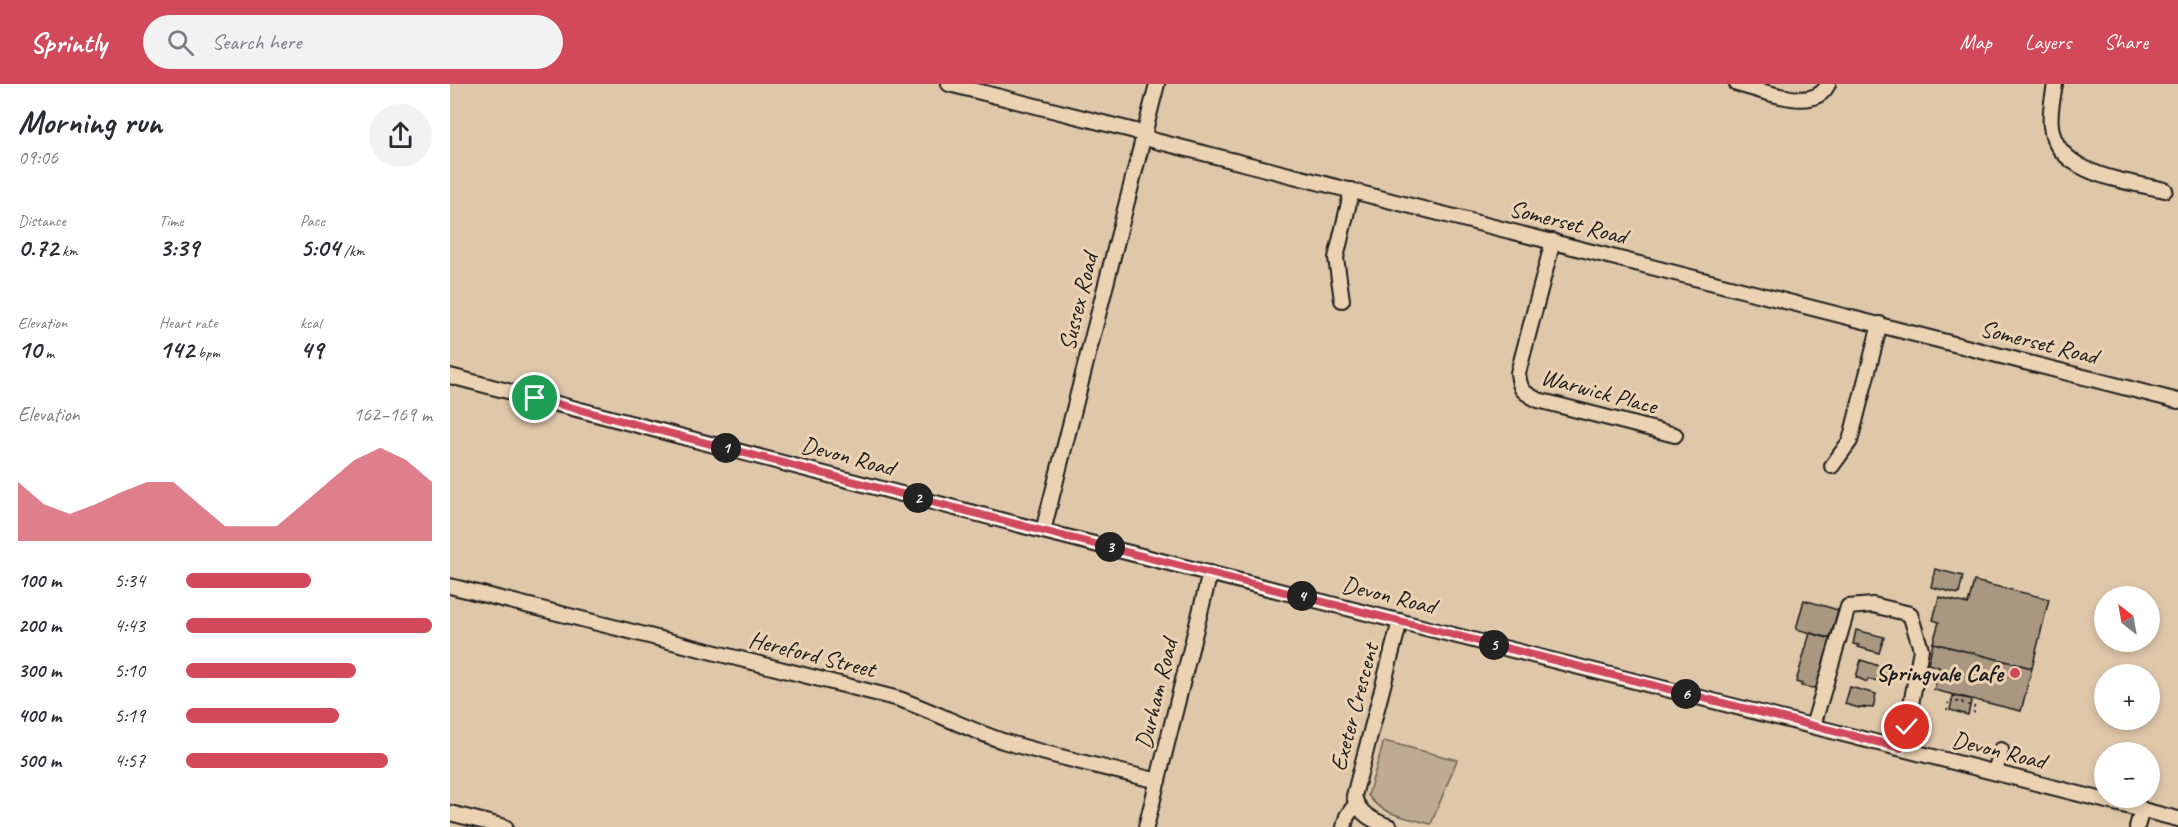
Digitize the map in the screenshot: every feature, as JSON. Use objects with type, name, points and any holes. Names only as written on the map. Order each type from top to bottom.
[{"type":"street","name":"Somerset Road","points":[[949,84],[1135,131],[1152,140],[2178,401]]},
{"type":"street","name":"Sussex Road","points":[[1043,531],[1157,84]]},
{"type":"street","points":[[1737,84],[1808,100],[1820,96],[1828,84]]},
{"type":"street","points":[[2055,84],[2050,114],[2051,127],[2058,148],[2084,170],[2165,190]]},
{"type":"street","points":[[1342,300],[1336,258],[1352,190]]},
{"type":"street","name":"Warwick Place","points":[[1553,242],[1518,373],[1524,393],[1538,400],[1675,435]]},
{"type":"street","points":[[1832,466],[1850,441],[1880,324]]},
{"type":"street","name":"Devon Road","points":[[450,376],[1043,531],[2178,819]]},
{"type":"street","name":"Durham Road","points":[[1146,827],[1210,573]]},
{"type":"street","name":"Hereford Street","points":[[450,586],[898,699],[1006,742],[1158,781]]},
{"type":"street","points":[[1813,726],[1848,607],[1873,605],[1910,614],[1921,650],[1901,748]]},
{"type":"street","name":"Exeter Crescent","points":[[1390,827],[1371,819],[1362,812],[1354,796],[1400,621]]},
{"type":"street","points":[[1995,772],[2001,750]]},
{"type":"street","name":"Exeter Crescent","points":[[1344,827],[1347,816],[1356,804]]},
{"type":"street","points":[[2138,827],[2142,809]]},
{"type":"street","points":[[450,813],[505,827]]},
{"type":"path","points":[[1962,703],[1963,697]]},
{"type":"path","points":[[1947,710],[1949,700],[1975,707],[1973,716]]},
{"type":"shaded area","points":[[1384,741],[1457,760],[1431,824],[1388,811],[1373,802],[1368,795]]},
{"type":"building","points":[[1935,569],[1963,576],[1959,594],[1931,587]]},
{"type":"building","points":[[1974,581],[2049,599],[2032,668],[1933,643],[1939,622],[1933,620],[1939,597],[1968,604]]},
{"type":"building","points":[[1804,600],[1838,610],[1830,638],[1796,629]]},
{"type":"building","points":[[1856,630],[1884,637],[1879,653],[1853,644]]},
{"type":"building","points":[[1810,633],[1831,639],[1822,666],[1826,667],[1819,689],[1801,686],[1802,684],[1796,682]]},
{"type":"building","points":[[1933,643],[2032,668],[2021,711],[1934,690],[1939,667],[1928,664]]},
{"type":"building","points":[[1861,660],[1888,669],[1884,682],[1868,679],[1867,682],[1856,677]]},
{"type":"building","points":[[1850,687],[1876,694],[1873,708],[1859,708],[1845,704]]},
{"type":"building","points":[[1953,696],[1970,699],[1968,715],[1950,710]]},
{"type":"place","name":"Springvale Cafe","points":[[2015,673]]},
{"type":"route","points":[[535,398],[1043,531],[1901,748],[1907,727]]}]
